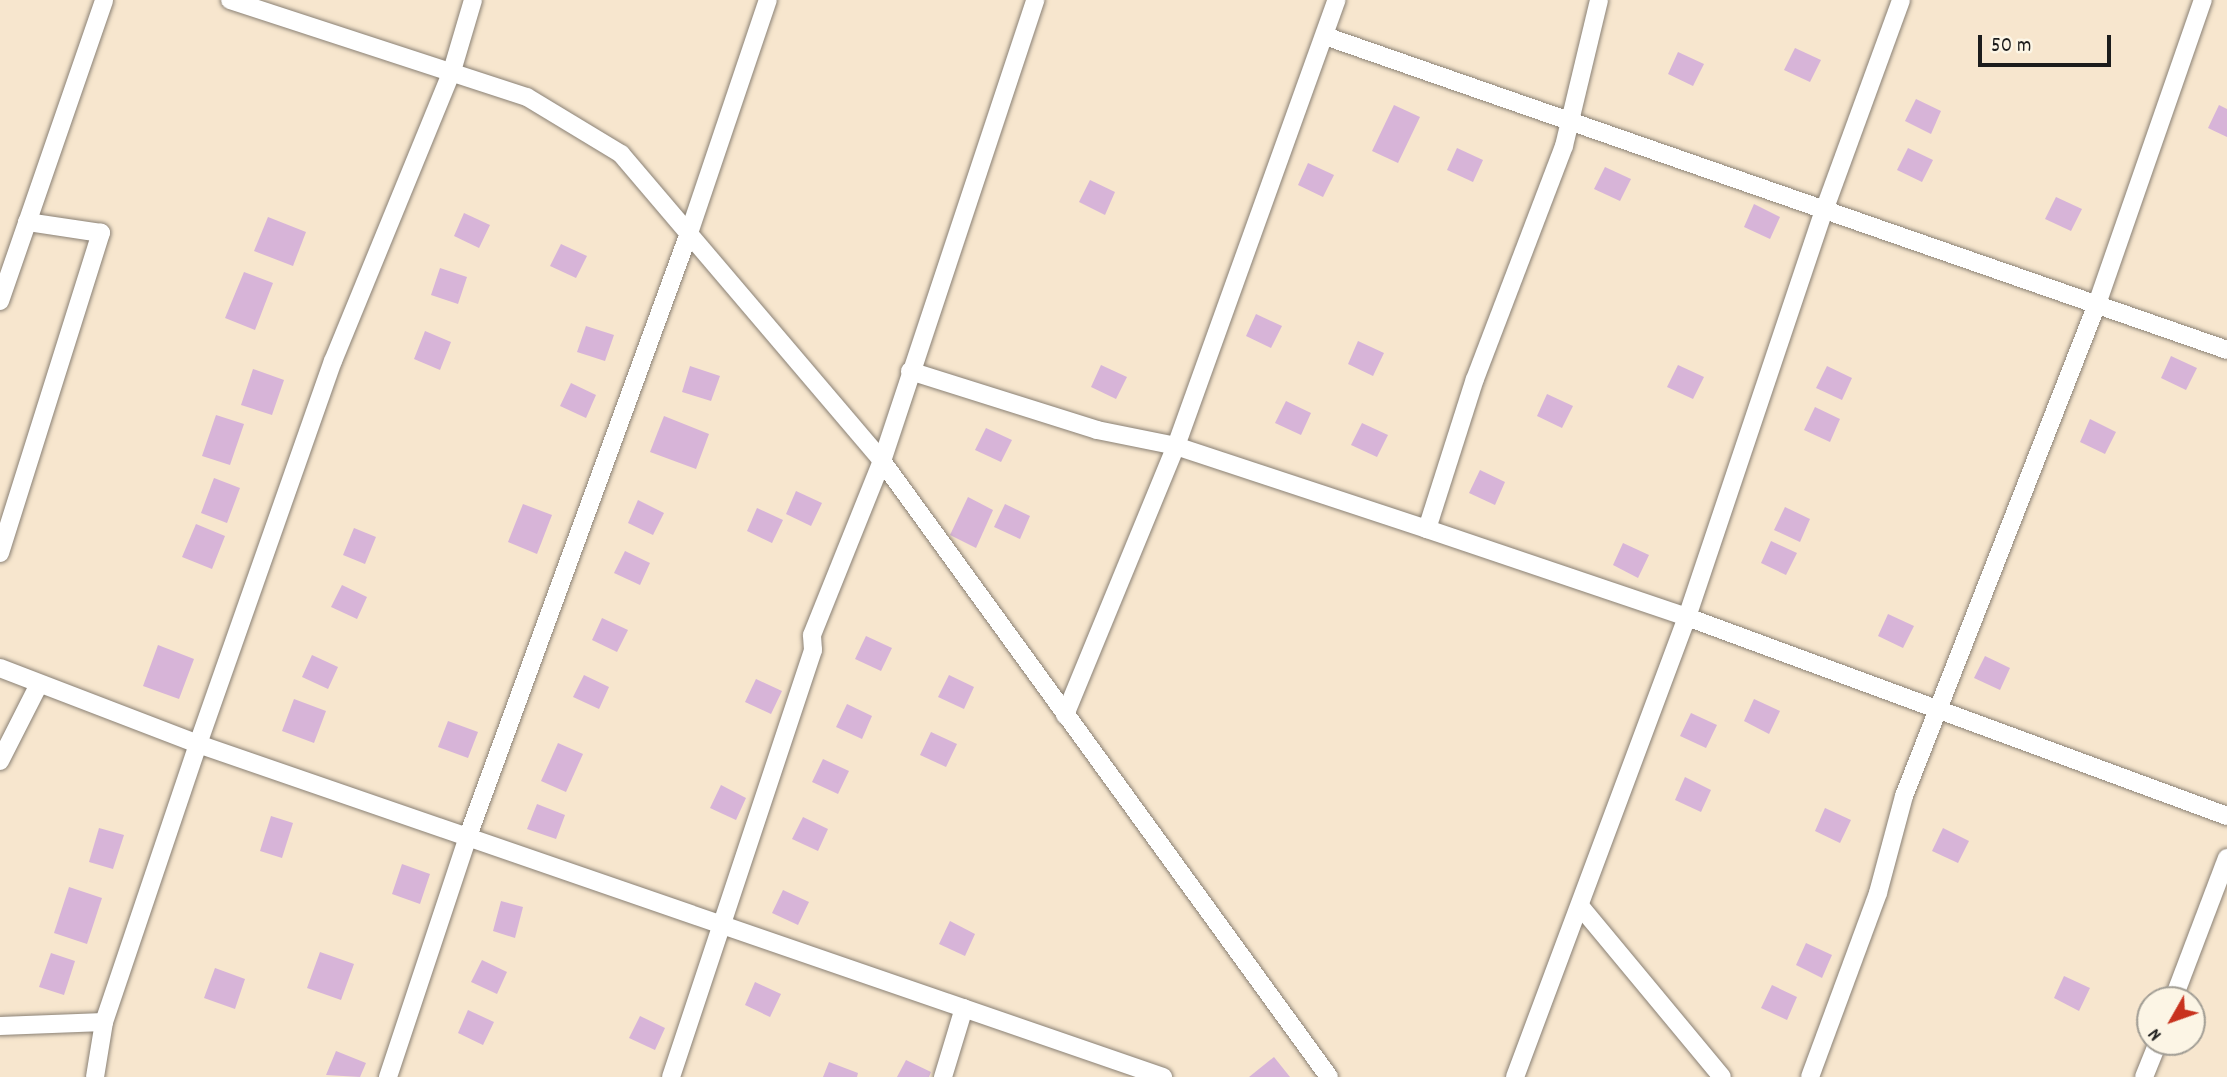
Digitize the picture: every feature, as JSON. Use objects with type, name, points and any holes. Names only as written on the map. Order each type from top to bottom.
[{"type":"street","points":[[0,301],[104,0]]},
{"type":"street","points":[[230,0],[527,96],[621,154],[882,461],[1329,1077]]},
{"type":"street","points":[[95,1077],[104,1022],[198,744],[333,361],[452,71],[473,0]]},
{"type":"street","points":[[388,1077],[468,836],[689,233],[768,0]]},
{"type":"street","points":[[671,1077],[813,650],[812,635],[882,461],[1035,0]]},
{"type":"street","points":[[1065,715],[1176,446],[1337,0]]},
{"type":"street","points":[[1427,529],[1475,379],[1570,121],[1599,0]]},
{"type":"street","points":[[1515,1077],[1687,617],[1825,208],[1901,0]]},
{"type":"street","points":[[1810,1077],[1878,893],[1904,796],[1941,710],[2096,304],[2203,0]]},
{"type":"street","points":[[1325,36],[1825,208],[2227,351]]},
{"type":"street","points":[[0,553],[101,233],[27,222]]},
{"type":"street","points":[[910,372],[1097,430],[1176,446],[1427,529],[1687,617],[2227,816]]},
{"type":"street","points":[[0,668],[198,744],[1163,1077]]},
{"type":"street","points":[[0,761],[39,684]]},
{"type":"street","points":[[2178,986],[2227,858]]},
{"type":"street","points":[[1580,906],[1722,1077]]},
{"type":"street","points":[[943,1077],[964,1008]]},
{"type":"street","points":[[0,1026],[104,1022]]},
{"type":"street","points":[[2144,1077],[2152,1056]]},
{"type":"building","points":[[1795,48],[1821,60],[1810,82],[1784,70]]},
{"type":"building","points":[[1678,52],[1704,64],[1693,86],[1668,74]]},
{"type":"building","points":[[1916,99],[1941,111],[1931,134],[1905,121]]},
{"type":"building","points":[[1394,105],[1420,117],[1398,163],[1372,151]]},
{"type":"building","points":[[2219,105],[2227,109],[2227,137],[2208,128]]},
{"type":"building","points":[[1457,148],[1483,160],[1473,182],[1447,170]]},
{"type":"building","points":[[1908,148],[1933,160],[1922,182],[1897,170]]},
{"type":"building","points":[[1308,163],[1334,175],[1323,197],[1298,185]]},
{"type":"building","points":[[1605,167],[1631,179],[1620,201],[1594,189]]},
{"type":"building","points":[[1090,180],[1115,192],[1105,215],[1079,202]]},
{"type":"building","points":[[2056,197],[2082,209],[2071,231],[2045,219]]},
{"type":"building","points":[[1754,204],[1780,217],[1770,239],[1744,227]]},
{"type":"building","points":[[464,213],[490,225],[479,248],[454,236]]},
{"type":"building","points":[[268,217],[306,232],[293,266],[254,251]]},
{"type":"building","points":[[561,244],[587,256],[576,278],[550,266]]},
{"type":"building","points":[[440,268],[467,277],[458,304],[431,295]]},
{"type":"building","points":[[244,272],[273,283],[255,330],[225,318]]},
{"type":"building","points":[[1256,314],[1282,326],[1271,348],[1246,336]]},
{"type":"building","points":[[586,326],[614,335],[605,361],[577,352]]},
{"type":"building","points":[[425,331],[451,342],[440,370],[414,359]]},
{"type":"building","points":[[1358,341],[1384,353],[1373,376],[1348,364]]},
{"type":"building","points":[[2171,356],[2197,368],[2186,390],[2161,378]]},
{"type":"building","points":[[1101,365],[1127,377],[1116,399],[1091,387]]},
{"type":"building","points":[[1678,365],[1704,377],[1693,399],[1667,387]]},
{"type":"building","points":[[690,366],[720,376],[711,401],[682,392]]},
{"type":"building","points":[[1827,366],[1852,378],[1842,400],[1816,388]]},
{"type":"building","points":[[253,369],[284,380],[272,415],[241,405]]},
{"type":"building","points":[[571,383],[596,395],[586,418],[560,406]]},
{"type":"building","points":[[1547,394],[1573,406],[1562,428],[1537,416]]},
{"type":"building","points":[[1286,401],[1311,413],[1301,435],[1275,423]]},
{"type":"building","points":[[1815,407],[1840,419],[1830,442],[1804,430]]},
{"type":"building","points":[[216,415],[244,424],[230,465],[202,456]]},
{"type":"building","points":[[664,416],[709,434],[696,469],[650,452]]},
{"type":"building","points":[[2090,419],[2116,432],[2105,454],[2080,442]]},
{"type":"building","points":[[1362,423],[1388,435],[1377,457],[1351,445]]},
{"type":"building","points":[[986,428],[1012,440],[1001,462],[975,450]]},
{"type":"building","points":[[1480,470],[1505,482],[1495,505],[1469,493]]},
{"type":"building","points":[[214,478],[240,488],[227,523],[201,513]]},
{"type":"building","points":[[796,491],[822,503],[811,526],[786,514]]},
{"type":"building","points":[[968,497],[993,510],[976,548],[950,535]]},
{"type":"building","points":[[638,500],[664,513],[653,535],[628,523]]},
{"type":"building","points":[[523,504],[552,515],[537,554],[508,542]]},
{"type":"building","points":[[1005,504],[1030,516],[1020,539],[994,527]]},
{"type":"building","points":[[1785,507],[1810,519],[1800,542],[1774,530]]},
{"type":"building","points":[[757,508],[783,520],[772,543],[747,531]]},
{"type":"building","points":[[196,524],[225,536],[212,569],[182,557]]},
{"type":"building","points":[[354,528],[376,537],[365,564],[343,555]]},
{"type":"building","points":[[1771,541],[1797,553],[1786,575],[1761,563]]},
{"type":"building","points":[[1623,543],[1649,555],[1638,578],[1613,565]]},
{"type":"building","points":[[625,551],[650,563],[640,585],[614,573]]},
{"type":"building","points":[[342,585],[367,597],[357,619],[331,607]]},
{"type":"building","points":[[1888,614],[1914,626],[1903,648],[1878,636]]},
{"type":"building","points":[[602,618],[628,630],[617,652],[592,640]]},
{"type":"building","points":[[866,636],[892,648],[881,671],[855,659]]},
{"type":"building","points":[[158,645],[194,659],[179,699],[143,686]]},
{"type":"building","points":[[312,655],[338,667],[328,689],[302,677]]},
{"type":"building","points":[[1985,656],[2010,668],[2000,690],[1974,678]]},
{"type":"building","points":[[584,675],[609,687],[599,709],[573,697]]},
{"type":"building","points":[[949,675],[974,687],[964,709],[938,697]]},
{"type":"building","points":[[756,679],[782,691],[771,714],[745,702]]},
{"type":"building","points":[[294,699],[326,711],[314,743],[282,731]]},
{"type":"building","points":[[1754,699],[1780,711],[1769,734],[1744,721]]},
{"type":"building","points":[[847,704],[872,716],[862,739],[836,727]]},
{"type":"building","points":[[1691,713],[1717,725],[1706,748],[1680,736]]},
{"type":"building","points":[[448,721],[478,732],[468,758],[438,747]]},
{"type":"building","points":[[931,732],[957,744],[946,767],[920,755]]},
{"type":"building","points":[[558,743],[583,754],[566,792],[541,781]]},
{"type":"building","points":[[823,759],[849,771],[838,794],[812,782]]},
{"type":"building","points":[[1685,777],[1711,790],[1701,812],[1675,800]]},
{"type":"building","points":[[721,785],[746,798],[736,820],[710,808]]},
{"type":"building","points":[[537,804],[565,815],[556,839],[527,829]]},
{"type":"building","points":[[1825,808],[1851,820],[1840,843],[1815,831]]},
{"type":"building","points":[[271,816],[293,823],[282,858],[260,851]]},
{"type":"building","points":[[803,817],[828,829],[818,851],[792,839]]},
{"type":"building","points":[[99,828],[124,835],[113,869],[89,862]]},
{"type":"building","points":[[1943,828],[1969,841],[1958,863],[1932,851]]},
{"type":"building","points":[[402,864],[430,874],[420,904],[392,894]]},
{"type":"building","points":[[69,887],[102,898],[87,944],[54,933]]},
{"type":"building","points":[[783,890],[809,902],[798,925],[772,913]]},
{"type":"building","points":[[501,901],[523,907],[515,938],[493,931]]},
{"type":"building","points":[[950,921],[975,934],[965,956],[939,944]]},
{"type":"building","points":[[1806,943],[1832,955],[1822,978],[1796,965]]},
{"type":"building","points":[[320,952],[354,964],[341,1000],[307,988]]},
{"type":"building","points":[[51,953],[75,961],[64,995],[39,987]]},
{"type":"building","points":[[482,960],[507,972],[497,994],[471,982]]},
{"type":"building","points":[[215,968],[245,979],[235,1009],[204,998]]},
{"type":"building","points":[[2064,976],[2090,988],[2079,1011],[2054,998]]},
{"type":"building","points":[[755,982],[781,994],[770,1017],[745,1005]]},
{"type":"building","points":[[1772,985],[1797,997],[1787,1020],[1761,1008]]},
{"type":"building","points":[[468,1010],[494,1022],[483,1045],[458,1033]]},
{"type":"building","points":[[640,1016],[665,1028],[655,1050],[629,1038]]},
{"type":"building","points":[[336,1051],[366,1063],[360,1077],[326,1075]]},
{"type":"building","points":[[1274,1057],[1290,1077],[1249,1077]]},
{"type":"building","points":[[906,1060],[931,1072],[929,1077],[897,1077]]},
{"type":"building","points":[[829,1062],[858,1073],[857,1077],[823,1077]]}]
